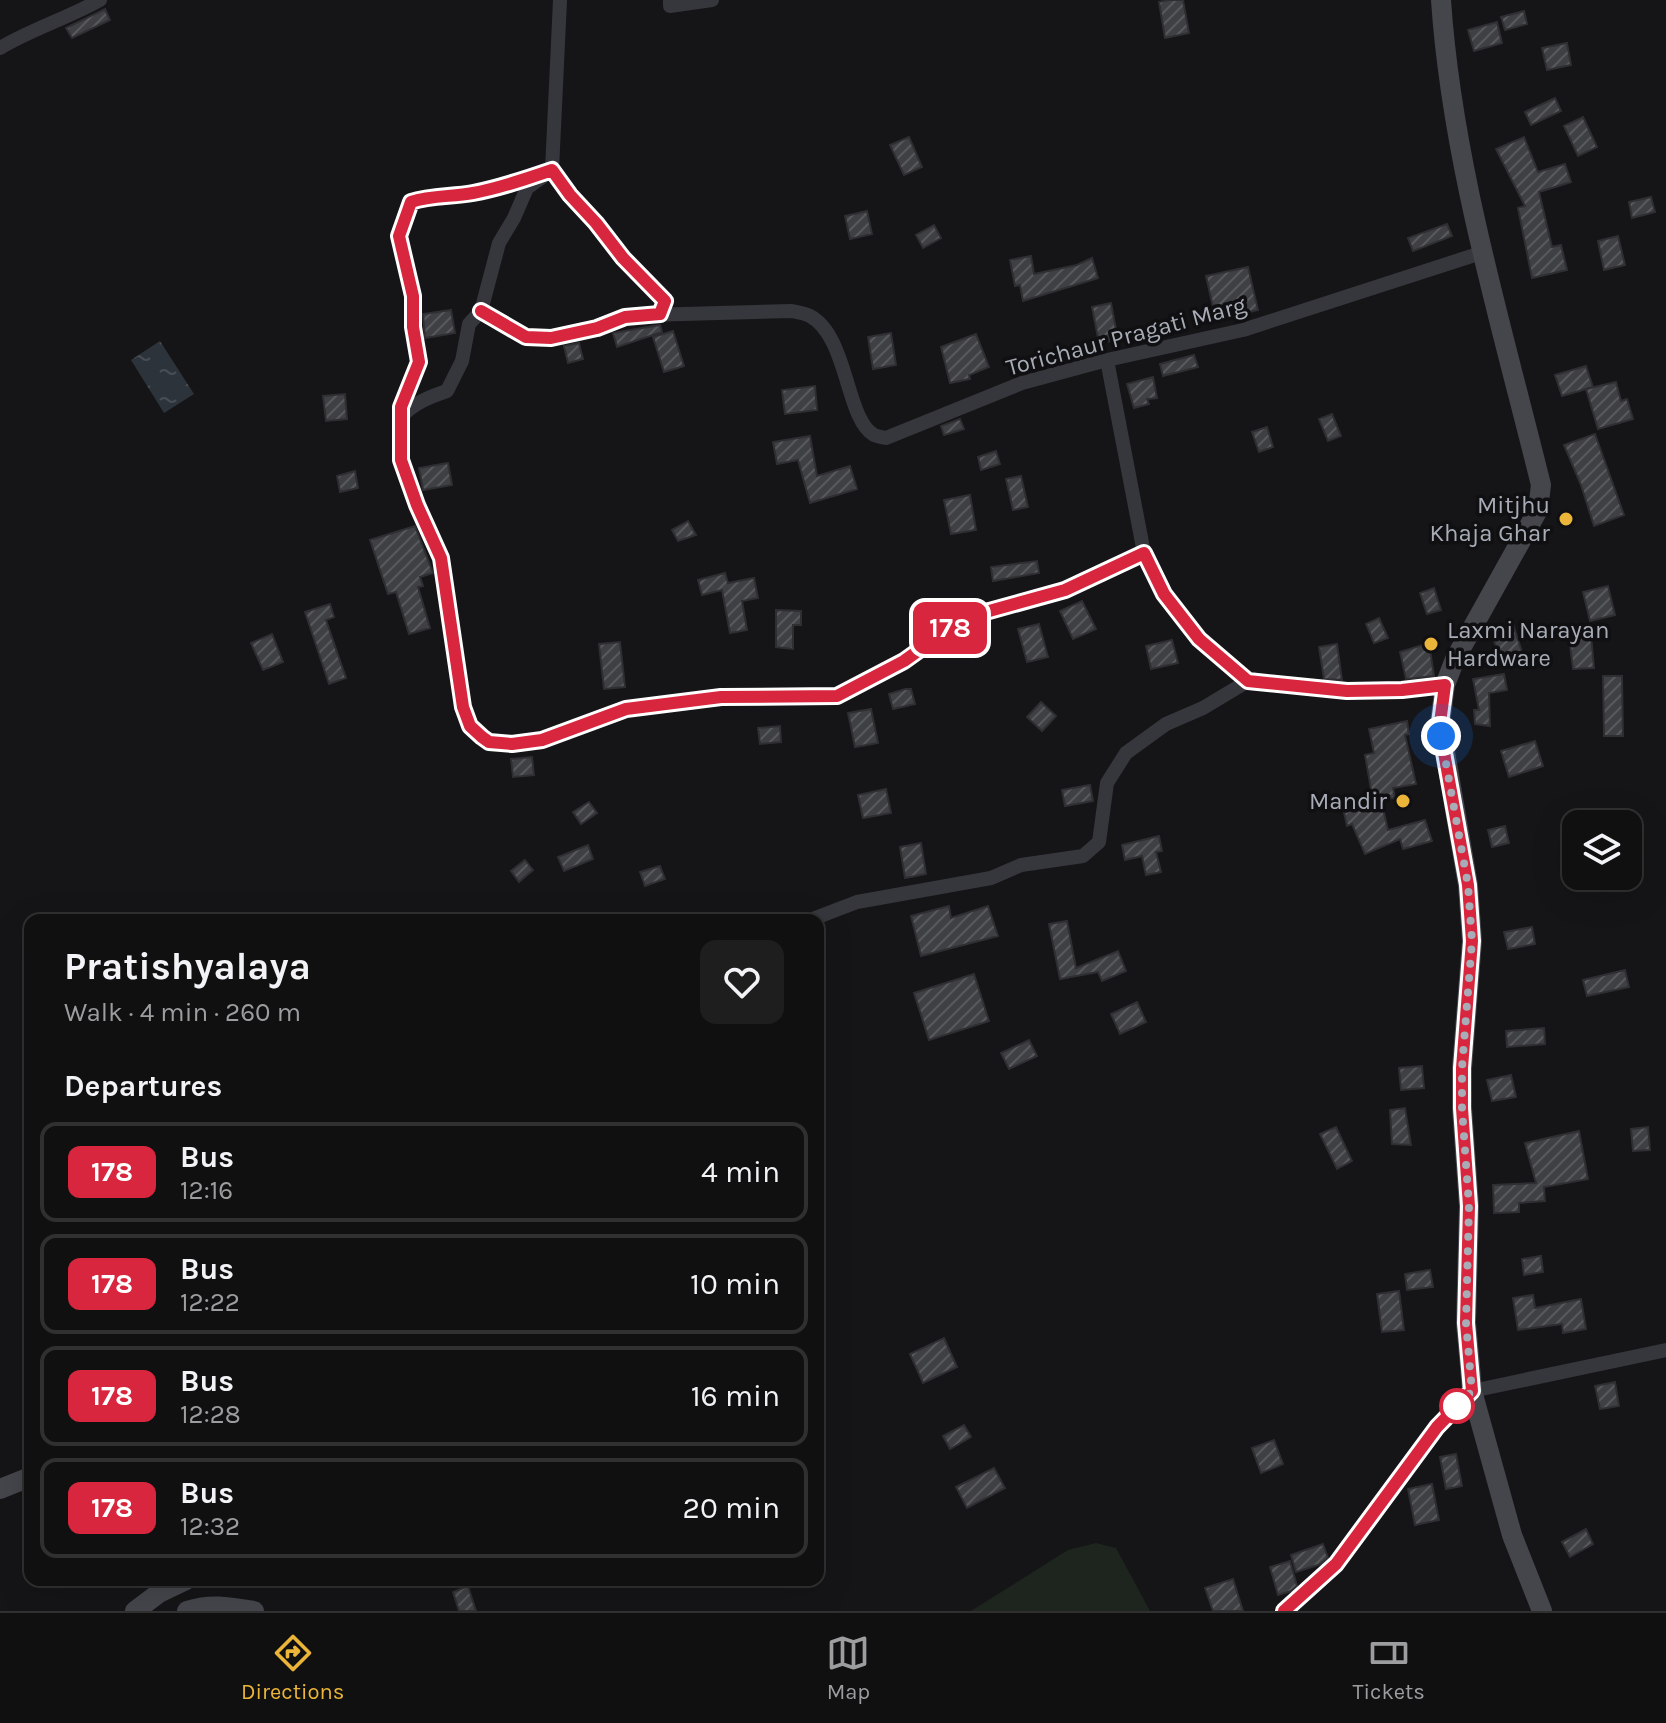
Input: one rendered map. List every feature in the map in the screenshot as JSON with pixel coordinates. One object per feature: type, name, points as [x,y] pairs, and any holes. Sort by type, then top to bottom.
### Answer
[{"type":"main road","points":[[1441,0],[1449,78],[1469,189],[1541,485],[1538,510],[1469,632],[1445,685],[1440,723],[1468,885],[1472,941],[1462,1068],[1469,1206],[1466,1323],[1472,1391],[1512,1535],[1542,1611]]},
{"type":"main road","points":[[0,1489],[24,1479]]},
{"type":"main road","points":[[135,1611],[174,1586]]},
{"type":"main road","points":[[187,1611],[203,1605],[254,1611]]},
{"type":"street","points":[[0,48],[31,30],[78,13],[100,0]]},
{"type":"street","points":[[481,311],[526,337],[551,338],[597,328],[625,317],[660,314],[665,301],[623,258],[552,170],[560,0]]},
{"type":"street","points":[[670,0],[670,6],[712,0]]},
{"type":"street","points":[[401,417],[418,402],[447,391],[462,361],[469,324],[481,311],[499,243],[527,188],[552,170]]},
{"type":"street","points":[[552,170],[491,190],[456,196],[427,196],[411,202],[399,236],[413,296],[413,327],[419,362],[401,407],[401,460],[441,558],[463,707],[470,726],[489,742],[512,744],[542,740],[626,709],[721,697],[837,696],[904,661],[964,618],[1065,590],[1144,553]]},
{"type":"street","name":"Torichaur Pragati Marg","points":[[660,314],[792,311],[809,316],[823,326],[832,340],[863,424],[874,435],[886,438],[1022,383],[1107,360],[1243,330],[1484,252]]},
{"type":"street","points":[[1107,360],[1144,553],[1164,594],[1199,639],[1248,681],[1347,691],[1445,685]]},
{"type":"street","points":[[824,915],[857,902],[991,878],[1021,865],[1083,856],[1099,842],[1107,783],[1126,753],[1166,724],[1203,708],[1248,681]]},
{"type":"street","points":[[1284,1611],[1336,1564],[1437,1427],[1472,1391],[1666,1350]]},
{"type":"shaded area","points":[[1096,1543],[1116,1548],[1150,1611],[971,1611],[1068,1550]]},
{"type":"water","points":[[160,341],[194,394],[164,413],[131,360]]},
{"type":"building","points":[[1183,0],[1189,33],[1165,38],[1159,2]]},
{"type":"building","points":[[105,9],[110,20],[72,38],[66,28]]},
{"type":"building","points":[[1524,11],[1527,24],[1505,30],[1501,17]]},
{"type":"building","points":[[1497,22],[1502,43],[1474,51],[1468,30]]},
{"type":"building","points":[[1567,43],[1571,65],[1547,70],[1542,48]]},
{"type":"building","points":[[1555,98],[1561,111],[1531,125],[1525,112]]},
{"type":"building","points":[[1583,117],[1597,147],[1578,156],[1564,126]]},
{"type":"building","points":[[909,137],[922,167],[904,175],[890,145]]},
{"type":"building","points":[[1524,137],[1538,172],[1565,164],[1571,182],[1539,192],[1552,247],[1561,245],[1567,270],[1532,278],[1518,208],[1525,206],[1496,149]]},
{"type":"building","points":[[1651,197],[1655,212],[1632,218],[1629,202]]},
{"type":"building","points":[[867,211],[872,234],[850,239],[845,216]]},
{"type":"building","points":[[1447,224],[1452,236],[1413,251],[1408,238]]},
{"type":"building","points":[[934,225],[941,238],[923,248],[916,235]]},
{"type":"building","points":[[1618,236],[1625,265],[1604,270],[1598,241]]},
{"type":"building","points":[[1031,256],[1034,274],[1077,265],[1092,258],[1098,278],[1023,301],[1020,285],[1015,286],[1010,260]]},
{"type":"building","points":[[1248,267],[1258,310],[1216,320],[1206,276]]},
{"type":"building","points":[[1111,303],[1118,340],[1099,343],[1092,307]]},
{"type":"building","points":[[451,310],[455,333],[425,338],[423,314]]},
{"type":"building","points":[[660,325],[662,332],[617,347],[613,333]]},
{"type":"building","points":[[673,331],[684,366],[664,372],[653,337]]},
{"type":"building","points":[[891,333],[896,365],[873,369],[868,337]]},
{"type":"building","points":[[976,334],[989,367],[969,375],[970,379],[950,383],[941,347]]},
{"type":"building","points":[[579,343],[583,359],[568,363],[564,346]]},
{"type":"building","points":[[1194,355],[1198,367],[1163,376],[1160,364]]},
{"type":"building","points":[[1586,366],[1593,387],[1562,396],[1555,375]]},
{"type":"building","points":[[1153,377],[1157,398],[1147,399],[1149,404],[1134,408],[1127,384]]},
{"type":"building","points":[[1616,382],[1621,401],[1627,399],[1633,419],[1598,429],[1586,389]]},
{"type":"building","points":[[815,386],[817,410],[785,414],[782,390]]},
{"type":"building","points":[[345,394],[347,419],[326,421],[323,396]]},
{"type":"building","points":[[1332,414],[1341,436],[1328,441],[1319,419]]},
{"type":"building","points":[[960,419],[964,429],[944,435],[941,426]]},
{"type":"building","points":[[1267,427],[1273,447],[1259,452],[1252,432]]},
{"type":"building","points":[[1595,434],[1624,515],[1594,526],[1564,445]]},
{"type":"building","points":[[810,436],[817,476],[850,466],[857,489],[810,503],[798,460],[777,464],[773,442]]},
{"type":"building","points":[[996,451],[1000,464],[981,470],[978,457]]},
{"type":"building","points":[[448,463],[452,485],[423,490],[419,468]]},
{"type":"building","points":[[355,471],[358,488],[340,492],[337,476]]},
{"type":"building","points":[[1021,476],[1028,507],[1013,510],[1006,479]]},
{"type":"building","points":[[970,495],[976,530],[951,534],[944,500]]},
{"type":"building","points":[[688,521],[696,535],[678,541],[672,530]]},
{"type":"building","points":[[415,526],[433,573],[420,577],[423,586],[418,587],[430,628],[409,634],[396,592],[388,594],[370,540]]},
{"type":"building","points":[[1037,561],[1039,573],[993,581],[991,567]]},
{"type":"building","points":[[725,573],[728,583],[754,578],[758,598],[742,601],[747,630],[730,633],[722,590],[702,595],[698,580]]},
{"type":"building","points":[[1608,586],[1615,615],[1590,621],[1583,592]]},
{"type":"building","points":[[1434,588],[1441,610],[1427,614],[1420,593]]},
{"type":"building","points":[[1082,601],[1096,629],[1073,639],[1060,611]]},
{"type":"building","points":[[330,604],[334,617],[326,620],[346,678],[329,684],[305,612]]},
{"type":"building","points":[[776,610],[801,611],[801,625],[793,625],[793,649],[776,647]]},
{"type":"building","points":[[1379,618],[1388,638],[1374,643],[1366,624]]},
{"type":"building","points":[[1039,624],[1048,657],[1027,662],[1018,629]]},
{"type":"building","points":[[1513,624],[1522,652],[1500,659],[1491,631]]},
{"type":"building","points":[[272,634],[283,662],[263,670],[251,643]]},
{"type":"building","points":[[1591,635],[1594,668],[1573,669],[1569,637]]},
{"type":"building","points":[[1172,640],[1178,663],[1151,669],[1146,646]]},
{"type":"building","points":[[620,642],[625,687],[604,689],[599,644]]},
{"type":"building","points":[[1429,643],[1434,676],[1406,679],[1400,652]]},
{"type":"building","points":[[1337,644],[1342,680],[1324,679],[1319,647]]},
{"type":"building","points":[[1504,674],[1507,690],[1489,693],[1490,726],[1475,724],[1474,710],[1479,710],[1473,679]]},
{"type":"building","points":[[1603,676],[1622,676],[1623,736],[1604,736]]},
{"type":"building","points":[[911,689],[915,704],[893,709],[889,694]]},
{"type":"building","points":[[1041,702],[1056,716],[1042,731],[1027,717]]},
{"type":"building","points":[[871,709],[878,743],[855,747],[848,713]]},
{"type":"building","points":[[1407,721],[1409,734],[1405,735],[1416,784],[1393,788],[1395,798],[1373,801],[1365,755],[1374,753],[1369,729]]},
{"type":"building","points":[[780,726],[781,742],[760,744],[758,728]]},
{"type":"building","points":[[1535,741],[1543,766],[1509,777],[1501,751]]},
{"type":"building","points":[[532,757],[534,775],[513,777],[511,759]]},
{"type":"building","points":[[1090,785],[1093,801],[1065,806],[1062,790]]},
{"type":"building","points":[[886,789],[891,813],[863,818],[858,795]]},
{"type":"building","points":[[589,802],[597,813],[581,824],[573,812]]},
{"type":"building","points":[[1382,804],[1388,830],[1425,820],[1432,841],[1403,849],[1400,839],[1365,854],[1352,824],[1347,826],[1344,812]]},
{"type":"building","points":[[1505,826],[1509,843],[1492,847],[1488,830]]},
{"type":"building","points":[[1159,836],[1162,851],[1156,852],[1161,872],[1146,875],[1142,856],[1125,860],[1122,845]]},
{"type":"building","points":[[921,843],[926,874],[905,878],[900,847]]},
{"type":"building","points":[[588,845],[593,859],[564,871],[558,857]]},
{"type":"building","points":[[525,860],[533,870],[519,882],[511,871]]},
{"type":"building","points":[[660,866],[665,879],[645,886],[640,872]]},
{"type":"building","points":[[949,906],[951,918],[988,906],[998,936],[921,956],[911,916]]},
{"type":"building","points":[[1067,921],[1076,968],[1118,951],[1126,971],[1102,981],[1098,972],[1060,979],[1049,924]]},
{"type":"building","points":[[1532,927],[1535,944],[1508,949],[1504,932]]},
{"type":"building","points":[[1625,970],[1629,987],[1587,996],[1583,980]]},
{"type":"building","points":[[974,974],[989,1021],[929,1040],[914,993]]},
{"type":"building","points":[[1137,1002],[1146,1022],[1120,1034],[1111,1014]]},
{"type":"building","points":[[1544,1028],[1545,1044],[1507,1047],[1506,1031]]},
{"type":"building","points":[[1029,1040],[1037,1056],[1009,1069],[1001,1053]]},
{"type":"building","points":[[1422,1066],[1424,1088],[1401,1090],[1399,1068]]},
{"type":"building","points":[[1511,1075],[1516,1097],[1492,1101],[1487,1080]]},
{"type":"building","points":[[1405,1108],[1411,1145],[1392,1144],[1390,1110]]},
{"type":"building","points":[[1336,1127],[1352,1161],[1337,1169],[1320,1134]]},
{"type":"building","points":[[1648,1127],[1650,1150],[1633,1151],[1631,1129]]},
{"type":"building","points":[[1579,1131],[1588,1179],[1544,1187],[1545,1201],[1519,1203],[1519,1212],[1494,1213],[1493,1185],[1536,1183],[1525,1143]]},
{"type":"building","points":[[1541,1256],[1543,1272],[1524,1275],[1522,1259]]},
{"type":"building","points":[[1430,1270],[1433,1287],[1407,1290],[1405,1274]]},
{"type":"building","points":[[1399,1291],[1404,1330],[1382,1332],[1377,1294]]},
{"type":"building","points":[[1533,1295],[1535,1308],[1581,1299],[1586,1329],[1563,1333],[1562,1324],[1518,1330],[1513,1298]]},
{"type":"building","points":[[944,1338],[957,1367],[923,1383],[910,1354]]},
{"type":"building","points":[[1615,1382],[1619,1406],[1600,1409],[1595,1386]]},
{"type":"building","points":[[964,1425],[971,1437],[950,1449],[943,1436]]},
{"type":"building","points":[[1274,1440],[1283,1464],[1261,1473],[1252,1448]]},
{"type":"building","points":[[1456,1454],[1462,1486],[1446,1489],[1440,1457]]},
{"type":"building","points":[[994,1468],[1005,1488],[967,1508],[956,1487]]},
{"type":"building","points":[[1432,1484],[1439,1520],[1415,1525],[1408,1489]]},
{"type":"building","points":[[1586,1529],[1593,1544],[1570,1557],[1562,1542]]},
{"type":"building","points":[[1323,1544],[1328,1558],[1321,1564],[1296,1572],[1291,1555]]},
{"type":"building","points":[[1290,1561],[1297,1586],[1278,1595],[1270,1567]]},
{"type":"building","points":[[1233,1579],[1243,1611],[1213,1611],[1205,1588]]},
{"type":"building","points":[[468,1586],[476,1611],[459,1611],[453,1592]]},
{"type":"bus line","name":"178","points":[[481,311],[526,337],[551,338],[597,328],[625,317],[660,314],[665,301],[623,258],[552,170],[491,190],[456,196],[427,196],[411,202],[399,236],[413,296],[413,327],[419,362],[401,407],[401,460],[441,558],[463,707],[470,726],[489,742],[512,744],[542,740],[626,709],[721,697],[837,696],[904,661],[964,618],[1065,590],[1144,553],[1164,594],[1199,639],[1248,681],[1347,691],[1445,685],[1441,736],[1468,885],[1472,941],[1462,1068],[1469,1206],[1466,1323],[1472,1391],[1437,1427],[1336,1564],[1284,1611]]},
{"type":"place","name":"Mitjhu Khaja Ghar","points":[[1566,519]]},
{"type":"place","name":"Laxmi Narayan Hardware","points":[[1431,644]]},
{"type":"place","name":"Mandir","points":[[1403,801]]},
{"type":"route","points":[[1441,736],[1468,885],[1472,941],[1462,1068],[1469,1206],[1466,1323],[1472,1391],[1454,1409],[1457,1406]]}]
